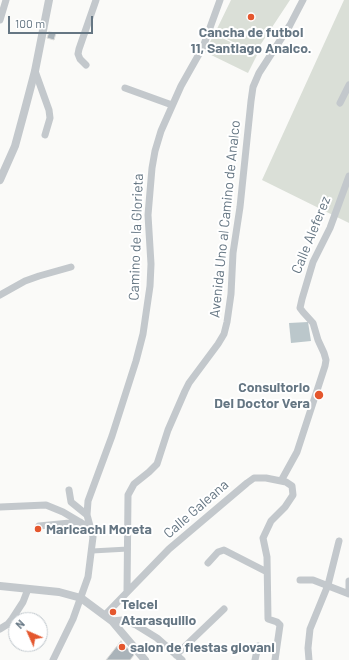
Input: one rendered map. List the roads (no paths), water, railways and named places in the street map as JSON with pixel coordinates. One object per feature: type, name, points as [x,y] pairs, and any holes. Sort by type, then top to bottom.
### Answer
[{"type":"street","points":[[0,20],[6,0]]},
{"type":"street","points":[[0,180],[15,146],[35,71],[49,0]]},
{"type":"street","points":[[86,65],[80,59],[78,54],[96,0]]},
{"type":"street","name":"Camino de la Glorieta","points":[[53,660],[73,619],[88,577],[93,537],[87,516],[88,501],[112,436],[143,334],[150,286],[151,264],[148,215],[152,168],[161,131],[181,86],[203,47],[220,0]]},
{"type":"street","name":"Avenida Uno al Camino de Analco","points":[[127,592],[128,495],[134,484],[157,464],[168,430],[189,382],[224,334],[230,301],[233,253],[240,207],[250,101],[253,87],[259,73],[290,25],[303,0]]},
{"type":"street","points":[[35,71],[49,110],[50,118],[45,135]]},
{"type":"street","points":[[340,103],[349,85]]},
{"type":"street","points":[[124,88],[172,105]]},
{"type":"street","name":"Calle Aleferez","points":[[281,481],[297,452],[326,360],[313,323],[300,308],[302,299],[313,262],[330,228],[349,176]]},
{"type":"street","points":[[0,295],[32,278],[71,267]]},
{"type":"street","name":"Calle Galeana","points":[[105,615],[170,549],[247,483],[254,478],[266,478],[281,481]]},
{"type":"street","points":[[275,660],[280,624],[268,619],[267,557],[263,538],[271,521],[285,507],[292,495],[292,486],[289,483],[281,481]]},
{"type":"street","points":[[69,490],[71,502],[87,516]]},
{"type":"street","points":[[0,507],[46,505],[63,512],[90,528]]},
{"type":"street","points":[[39,526],[80,522]]},
{"type":"street","points":[[309,660],[308,648],[310,629],[328,585],[339,541]]},
{"type":"street","points":[[92,551],[128,549]]},
{"type":"street","points":[[208,563],[218,552],[224,550],[267,572]]},
{"type":"street","points":[[300,580],[313,580],[349,594],[349,581]]},
{"type":"street","points":[[0,586],[60,592],[81,598],[112,621],[145,660]]},
{"type":"street","points":[[0,629],[8,624],[12,619],[23,602],[28,588]]},
{"type":"street","points":[[176,654],[224,609]]},
{"type":"street","points":[[112,621],[122,620],[136,625],[157,638],[182,660]]},
{"type":"street","points":[[255,660],[258,646]]},
{"type":"place","name":"Cancha de futbol 11, Santiago Analco.","points":[[251,17]]},
{"type":"place","name":"Consultorio Del Doctor Vera","points":[[319,395]]},
{"type":"place","name":"Maricachi Moreta","points":[[38,529]]},
{"type":"place","name":"Telcel Atarasquillo","points":[[113,612]]},
{"type":"place","name":"salon de fiestas giovani","points":[[122,647]]}]
